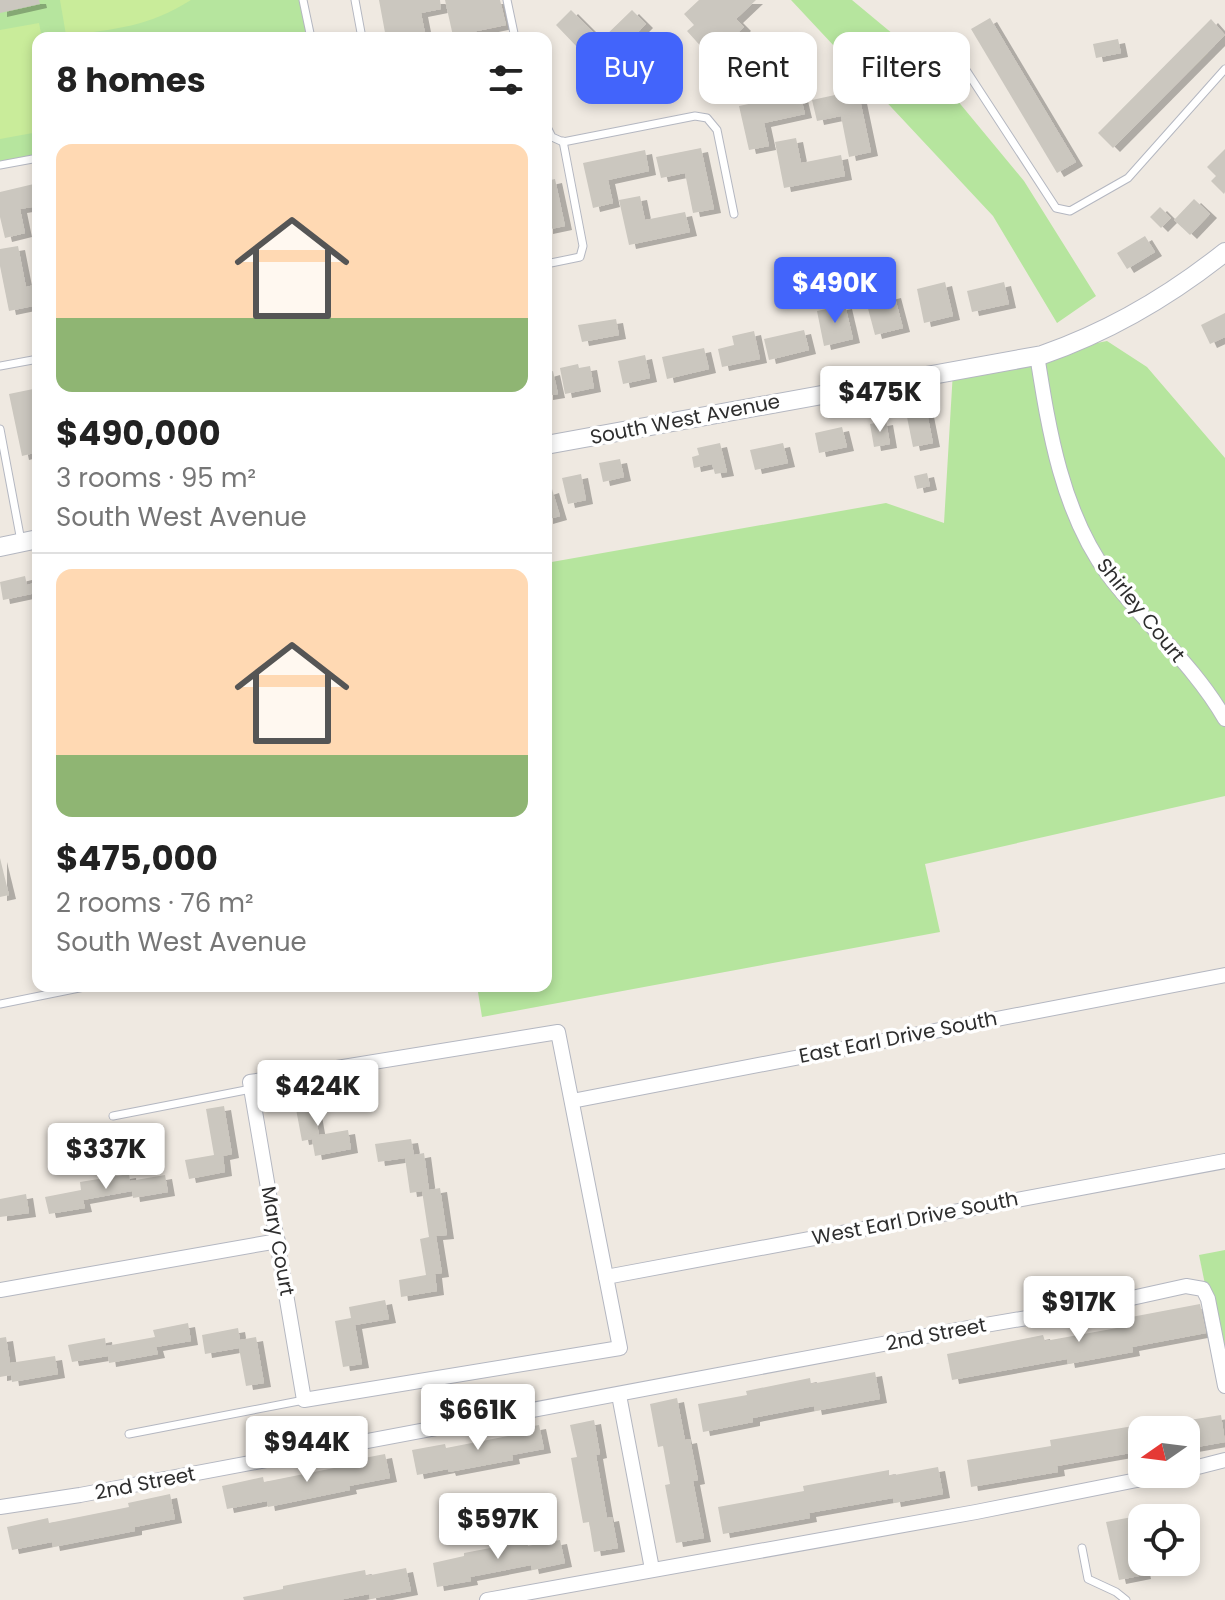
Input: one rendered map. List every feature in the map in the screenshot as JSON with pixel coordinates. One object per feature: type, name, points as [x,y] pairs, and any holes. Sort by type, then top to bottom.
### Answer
[{"type":"street","name":"South West Avenue","points":[[552,444],[1037,355],[1067,346],[1171,292],[1225,252]]},
{"type":"street","name":"Shirley Court","points":[[1037,355],[1058,464],[1081,531],[1108,575],[1183,661],[1225,719]]},
{"type":"street","points":[[0,547],[30,541]]},
{"type":"street","name":"East Earl Drive South","points":[[572,1101],[1225,975]]},
{"type":"street","points":[[251,1085],[558,1032],[620,1348],[304,1400]]},
{"type":"street","name":"Mary Court","points":[[251,1085],[304,1400]]},
{"type":"street","name":"West Earl Drive South","points":[[606,1277],[1225,1161]]},
{"type":"street","points":[[0,1290],[278,1241]]},
{"type":"street","name":"2nd Street","points":[[0,1507],[80,1495],[619,1395],[1091,1307],[1186,1286],[1203,1289],[1208,1299],[1225,1386]]},
{"type":"street","points":[[619,1395],[652,1569]]},
{"type":"street","points":[[1200,1466],[1225,1460]]},
{"type":"street","points":[[487,1600],[1128,1482]]},
{"type":"lane","points":[[303,0],[310,32]]},
{"type":"lane","points":[[355,0],[361,32]]},
{"type":"lane","points":[[507,0],[514,32]]},
{"type":"lane","points":[[970,76],[1056,208],[1070,211],[1128,178],[1225,69]]},
{"type":"lane","points":[[552,137],[563,141],[695,116],[707,118],[717,130],[734,214]]},
{"type":"lane","points":[[552,263],[580,257],[583,246],[563,141]]},
{"type":"lane","points":[[0,165],[32,159]]},
{"type":"lane","points":[[0,366],[32,360]]},
{"type":"lane","points":[[0,429],[30,541]]},
{"type":"lane","points":[[0,1004],[59,992]]},
{"type":"lane","points":[[113,1116],[251,1085]]},
{"type":"lane","points":[[129,1434],[304,1400]]},
{"type":"lane","points":[[1082,1548],[1088,1579],[1126,1600]]},
{"type":"green space","points":[[0,0],[307,0],[313,32],[32,32],[32,158],[0,164]]},
{"type":"green space","points":[[60,0],[191,0],[161,16],[131,25],[92,32],[65,32]]},
{"type":"green space","points":[[791,0],[852,0],[891,32],[833,32],[833,45]]},
{"type":"green space","points":[[39,23],[41,32],[32,32],[32,133],[0,139],[0,30]]},
{"type":"green space","points":[[888,104],[960,104],[1024,181],[1096,296],[1057,323],[993,216]]},
{"type":"green space","points":[[1107,341],[1147,367],[1225,458],[1225,796],[925,864],[940,932],[482,1017],[478,992],[552,992],[552,562],[886,503],[944,523],[953,371]]},
{"type":"green space","points":[[1225,1250],[1225,1382],[1199,1255]]},
{"type":"building","points":[[0,0],[39,0],[40,4],[0,13]]},
{"type":"building","points":[[379,0],[440,0],[441,9],[421,13],[425,32],[385,32]]},
{"type":"building","points":[[445,0],[500,0],[506,25],[472,32],[452,32]]},
{"type":"building","points":[[699,0],[756,0],[736,19],[744,27],[739,32],[699,32],[699,44],[687,31],[694,25],[684,14]]},
{"type":"building","points":[[571,10],[593,32],[576,32],[576,46],[556,25]]},
{"type":"building","points":[[632,10],[646,24],[638,32],[609,32]]},
{"type":"building","points":[[990,18],[1076,162],[1057,173],[971,29]]},
{"type":"building","points":[[1211,19],[1225,35],[1113,148],[1098,133]]},
{"type":"building","points":[[1118,39],[1121,53],[1096,58],[1093,44]]},
{"type":"building","points":[[833,95],[833,104],[861,104],[871,152],[849,157],[841,116],[817,121],[813,104],[817,104],[817,99]]},
{"type":"building","points":[[803,104],[805,114],[764,123],[769,146],[749,150],[739,106]]},
{"type":"building","points":[[796,138],[801,163],[841,155],[845,176],[784,188],[775,142]]},
{"type":"building","points":[[701,148],[714,209],[693,213],[685,173],[661,178],[656,157]]},
{"type":"building","points":[[1225,149],[1224,194],[1211,181],[1216,176],[1207,167]]},
{"type":"building","points":[[645,150],[649,171],[608,180],[613,203],[593,208],[583,163]]},
{"type":"building","points":[[555,179],[565,226],[552,229],[552,180]]},
{"type":"building","points":[[32,184],[32,207],[20,209],[25,233],[5,238],[0,217],[0,192]]},
{"type":"building","points":[[640,196],[645,220],[685,212],[690,232],[629,245],[619,200]]},
{"type":"building","points":[[1194,199],[1210,214],[1190,235],[1174,220]]},
{"type":"building","points":[[1160,207],[1171,218],[1161,228],[1150,217]]},
{"type":"building","points":[[1145,236],[1155,252],[1127,269],[1117,253]]},
{"type":"building","points":[[18,246],[26,287],[32,286],[32,306],[9,311],[0,266],[0,249]]},
{"type":"building","points":[[945,282],[953,316],[924,323],[917,289]]},
{"type":"building","points":[[1004,282],[1009,304],[972,312],[967,291]]},
{"type":"building","points":[[894,294],[903,328],[875,335],[866,301]]},
{"type":"building","points":[[845,305],[853,339],[824,346],[817,311]]},
{"type":"building","points":[[1225,313],[1225,337],[1210,344],[1201,325]]},
{"type":"building","points":[[616,319],[619,335],[582,342],[578,325]]},
{"type":"building","points":[[804,330],[809,350],[769,360],[764,339]]},
{"type":"building","points":[[754,331],[760,359],[722,367],[718,349],[734,345],[732,336]]},
{"type":"building","points":[[704,348],[709,369],[667,379],[662,357]]},
{"type":"building","points":[[645,355],[650,378],[623,384],[618,361]]},
{"type":"building","points":[[578,364],[579,368],[590,366],[594,388],[565,394],[560,368]]},
{"type":"building","points":[[552,371],[558,394],[552,395]]},
{"type":"building","points":[[32,389],[32,454],[22,456],[9,394]]},
{"type":"building","points":[[925,403],[933,443],[913,447],[905,407]]},
{"type":"building","points":[[886,421],[890,444],[874,447],[870,424]]},
{"type":"building","points":[[842,427],[847,447],[819,453],[815,433]]},
{"type":"building","points":[[720,443],[727,472],[715,474],[712,464],[694,468],[692,457],[699,455],[697,448]]},
{"type":"building","points":[[783,443],[788,463],[755,470],[750,450]]},
{"type":"building","points":[[620,459],[624,477],[603,482],[599,463]]},
{"type":"building","points":[[927,473],[930,486],[917,489],[914,476]]},
{"type":"building","points":[[581,474],[586,500],[568,504],[562,478]]},
{"type":"building","points":[[552,489],[560,516],[552,518]]},
{"type":"building","points":[[25,576],[27,585],[32,584],[32,594],[3,600],[0,582]]},
{"type":"building","points":[[0,858],[9,895],[0,897]]},
{"type":"building","points":[[311,1090],[319,1135],[348,1130],[351,1149],[315,1156],[312,1139],[302,1141],[293,1093]]},
{"type":"building","points":[[224,1106],[232,1154],[223,1156],[225,1172],[189,1179],[185,1160],[214,1155],[206,1109]]},
{"type":"building","points":[[411,1139],[414,1155],[424,1153],[429,1190],[440,1188],[447,1235],[436,1236],[442,1273],[435,1274],[437,1291],[401,1297],[399,1280],[426,1275],[420,1239],[429,1237],[422,1191],[410,1193],[405,1158],[378,1162],[375,1144]]},
{"type":"building","points":[[129,1174],[130,1181],[165,1175],[168,1192],[133,1198],[132,1191],[83,1200],[85,1208],[49,1214],[45,1197],[81,1190],[80,1182]]},
{"type":"building","points":[[26,1194],[29,1213],[0,1217],[0,1199]]},
{"type":"building","points":[[385,1300],[389,1319],[355,1325],[362,1364],[343,1367],[335,1321],[351,1318],[349,1307]]},
{"type":"building","points":[[1200,1304],[1206,1333],[1132,1347],[1133,1352],[1068,1364],[1067,1359],[952,1380],[947,1354],[1043,1335],[1045,1341],[1128,1326],[1126,1318]]},
{"type":"building","points":[[188,1323],[191,1341],[156,1347],[158,1354],[109,1363],[108,1356],[72,1362],[68,1345],[105,1338],[106,1346],[155,1337],[153,1330]]},
{"type":"building","points":[[238,1328],[240,1340],[256,1337],[264,1383],[246,1386],[239,1348],[205,1354],[202,1335]]},
{"type":"building","points":[[6,1337],[10,1363],[55,1356],[58,1374],[12,1382],[11,1375],[0,1377],[0,1338]]},
{"type":"building","points":[[875,1372],[880,1399],[815,1411],[814,1406],[703,1432],[698,1404],[810,1378],[811,1384]]},
{"type":"building","points":[[677,1398],[685,1440],[690,1439],[698,1480],[693,1481],[704,1538],[676,1543],[665,1485],[670,1484],[663,1446],[658,1447],[650,1404]]},
{"type":"building","points":[[1221,1415],[1225,1442],[1200,1446],[1200,1418]]},
{"type":"building","points":[[594,1420],[600,1454],[596,1455],[607,1518],[612,1517],[618,1548],[594,1552],[589,1522],[583,1523],[571,1458],[577,1457],[570,1425]]},
{"type":"building","points":[[539,1425],[544,1449],[512,1455],[513,1460],[417,1475],[412,1450],[445,1444],[446,1448],[508,1436],[507,1431]]},
{"type":"building","points":[[1128,1427],[1128,1453],[1057,1466],[1058,1472],[971,1487],[967,1460],[1051,1446],[1050,1440]]},
{"type":"building","points":[[385,1454],[390,1478],[349,1486],[350,1490],[268,1507],[267,1501],[227,1509],[222,1486],[263,1477],[264,1482],[344,1466],[343,1462]]},
{"type":"building","points":[[938,1467],[943,1494],[894,1503],[893,1498],[809,1513],[810,1518],[723,1534],[718,1507],[804,1491],[803,1486],[889,1470],[889,1476]]},
{"type":"building","points":[[170,1494],[175,1519],[135,1527],[135,1531],[53,1547],[52,1542],[12,1550],[7,1527],[48,1518],[49,1523],[129,1507],[128,1503]]},
{"type":"building","points":[[1128,1518],[1128,1576],[1139,1576],[1119,1580],[1106,1522]]},
{"type":"building","points":[[560,1540],[565,1563],[532,1570],[531,1565],[437,1587],[433,1563],[464,1556],[464,1553],[527,1541],[528,1546]]},
{"type":"building","points":[[406,1568],[411,1591],[370,1599],[369,1594],[339,1600],[244,1600],[243,1597],[365,1570],[366,1576]]}]
